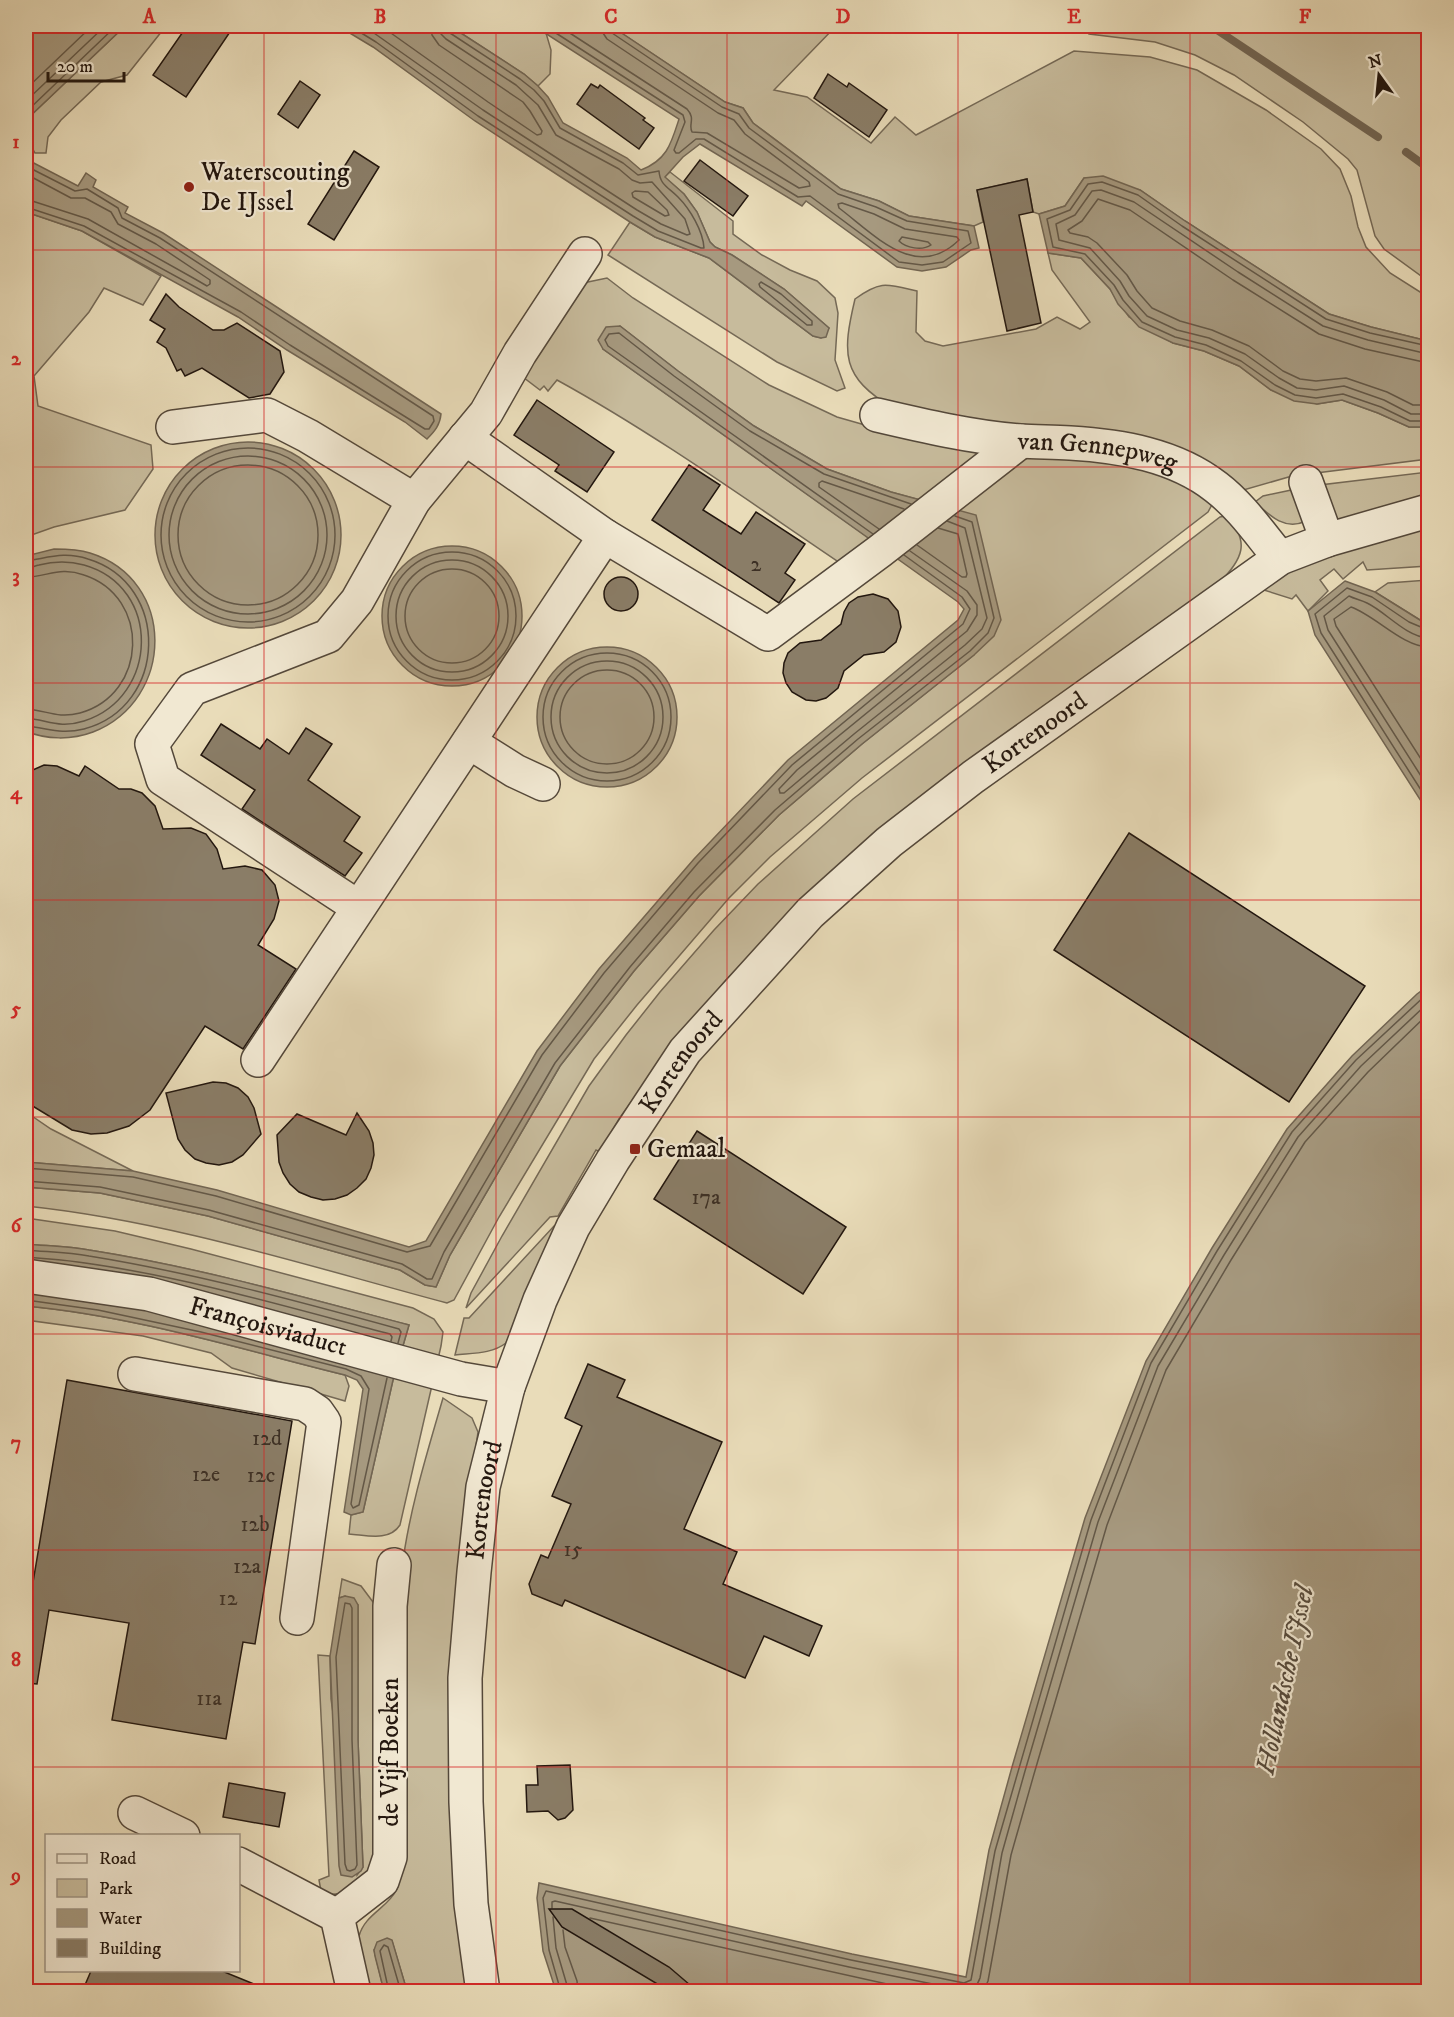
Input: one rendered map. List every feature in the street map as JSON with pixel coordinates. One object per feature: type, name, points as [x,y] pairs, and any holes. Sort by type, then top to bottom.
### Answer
[{"type":"street","points":[[358,907],[163,779],[152,744],[192,689],[328,636],[357,602],[414,500],[486,413],[520,353],[585,254]]},
{"type":"street","points":[[174,427],[267,415],[308,436],[414,500]]},
{"type":"street","name":"van Gennepweg","points":[[877,415],[949,432],[1021,441],[1110,446],[1156,456],[1200,476],[1233,502],[1280,558]]},
{"type":"street","points":[[465,438],[605,536],[768,634],[880,551],[1021,441]]},
{"type":"street","points":[[1306,482],[1326,540]]},
{"type":"street","name":"Kortenoord","points":[[483,1992],[471,1904],[466,1802],[465,1678],[483,1487],[508,1387],[540,1300],[573,1227],[613,1160],[685,1051],[810,913],[889,842],[973,777],[1280,558],[1326,540],[1428,511]]},
{"type":"street","points":[[258,1060],[605,536]]},
{"type":"street","points":[[469,742],[515,771],[543,784]]},
{"type":"street","name":"Françoisviaduct","points":[[26,1276],[149,1294],[461,1379],[508,1387]]},
{"type":"street","points":[[135,1374],[305,1404],[317,1412],[324,1422],[297,1618]]},
{"type":"street","name":"de Vijf Boeken","points":[[337,1916],[382,1881],[390,1857],[390,1606],[394,1565]]},
{"type":"street","points":[[135,1813],[179,1834]]},
{"type":"street","points":[[240,1865],[337,1916],[354,1992]]},
{"type":"green space","points":[[125,26],[166,26],[127,75],[101,82],[61,120],[48,137],[46,153],[35,153],[26,137],[26,120]]},
{"type":"green space","points":[[450,26],[534,26],[546,33],[551,50],[550,74],[538,86],[524,74]]},
{"type":"green space","points":[[611,26],[836,26],[774,90],[807,97],[871,143],[895,117],[916,135],[1074,51],[1150,57],[1197,70],[1266,110],[1321,149],[1340,169],[1351,196],[1358,227],[1366,247],[1390,273],[1428,297],[1428,341],[1329,314],[1140,190],[1084,178],[1065,206],[1039,214],[1033,212],[1027,179],[977,190],[983,222],[974,226],[909,216],[879,201],[841,189],[753,123],[743,108],[725,102]]},
{"type":"green space","points":[[1080,26],[1428,26],[1428,281],[1384,249],[1375,236],[1357,170],[1348,159],[1303,122],[1234,75],[1195,55],[1155,42],[1089,34]]},
{"type":"green space","points":[[670,172],[733,221],[733,234],[762,255],[817,281],[835,298],[838,313],[835,360],[845,388],[837,391],[777,362],[608,255],[630,222],[655,237],[709,258],[813,336],[821,338],[829,328],[784,289],[732,255],[715,247],[710,242],[697,212],[684,194],[664,177]]},
{"type":"green space","points":[[26,212],[82,231],[161,276],[143,305],[104,288],[89,312],[34,376],[38,406],[151,445],[153,469],[125,510],[54,527],[26,537]]},
{"type":"green space","points":[[1048,253],[1081,258],[1110,289],[1129,317],[1173,343],[1204,351],[1239,366],[1271,390],[1317,404],[1342,400],[1409,427],[1428,427],[1428,459],[1292,476],[1240,491],[1069,432],[893,408],[863,386],[850,362],[848,335],[855,299],[878,286],[891,285],[917,291],[916,332],[925,341],[943,346],[1036,329],[1057,317],[1080,329],[1090,322],[1052,270]]},
{"type":"green space","points":[[607,278],[633,298],[769,385],[837,417],[975,450],[979,461],[927,502],[827,469],[754,426],[620,326],[603,349],[876,543],[846,567],[703,470],[594,401],[557,380],[548,391],[544,386],[540,390],[519,374],[575,291],[588,282]]},
{"type":"green space","points":[[1047,452],[1154,468],[1214,501],[1208,512],[862,778],[770,857],[729,898],[594,1059],[499,1217],[454,1300],[447,1303],[238,1246],[133,1222],[26,1206],[26,1187],[100,1193],[208,1216],[400,1270],[425,1285],[436,1287],[450,1255],[560,1066],[634,971],[699,896],[779,815],[862,744],[974,655],[949,508],[1024,457]]},
{"type":"green space","points":[[1428,472],[1428,498],[1329,524],[1320,485]]},
{"type":"green space","points":[[1301,488],[1306,521],[1298,524],[1278,520],[1255,502],[1263,496]]},
{"type":"green space","points":[[1225,516],[1239,534],[1241,542],[1238,558],[1227,575],[799,903],[726,980],[671,1047],[619,1119],[600,1152],[596,1150],[558,1216],[550,1217],[466,1308],[471,1293],[502,1236],[589,1086],[660,992],[758,884],[853,799],[1220,517]]},
{"type":"green space","points":[[1428,525],[1428,566],[1367,570],[1363,562],[1343,579],[1334,569],[1320,580],[1328,591],[1308,611],[1296,595],[1292,599],[1264,590],[1256,594],[1278,577],[1336,550]]},
{"type":"green space","points":[[1428,580],[1428,625],[1375,592],[1388,583]]},
{"type":"green space","points":[[26,1112],[51,1129],[133,1171],[26,1162]]},
{"type":"green space","points":[[26,1218],[115,1231],[191,1249],[413,1308],[434,1319],[443,1332],[441,1346],[400,1525],[384,1536],[349,1534],[351,1515],[363,1512],[393,1380],[409,1325],[250,1283],[170,1265],[81,1249],[26,1244]]},
{"type":"green space","points":[[554,1226],[558,1227],[506,1343],[488,1351],[455,1355],[464,1318],[469,1318]]},
{"type":"green space","points":[[26,1306],[147,1325],[345,1375],[349,1386],[345,1401],[232,1368],[211,1353],[143,1336],[26,1320]]},
{"type":"green space","points":[[443,1398],[472,1418],[478,1432],[466,1514],[474,1991],[407,1991],[392,1941],[374,1950],[384,1991],[365,1992],[359,1955],[359,1936],[371,1916],[393,1896],[399,1881],[402,1568],[414,1504]]},
{"type":"green space","points":[[342,1579],[361,1586],[376,1606],[377,1851],[372,1869],[364,1879],[346,1891],[327,1894],[321,1891],[319,1880],[329,1876],[318,1655],[330,1656],[331,1699],[357,1875],[363,1867],[358,1740],[358,1605],[345,1596],[339,1598]]},
{"type":"water","points":[[26,26],[125,26],[26,120]]},
{"type":"water","points":[[338,26],[450,26],[524,74],[538,86],[548,97],[563,123],[627,158],[641,170],[657,161],[667,150],[679,119],[534,26],[611,26],[725,102],[743,108],[753,123],[841,189],[879,201],[909,216],[974,226],[979,248],[971,250],[946,267],[922,271],[897,267],[806,201],[802,206],[700,144],[683,157],[665,177],[684,194],[697,212],[710,242],[715,247],[732,255],[784,289],[829,328],[826,337],[813,336],[709,258],[655,237],[630,222],[475,121],[373,47]]},
{"type":"water","points":[[26,159],[78,186],[86,173],[96,180],[93,187],[128,207],[125,213],[163,233],[441,414],[437,428],[427,439],[405,422],[287,350],[238,317],[82,231],[26,212]]},
{"type":"water","points":[[1103,176],[1140,190],[1329,314],[1428,341],[1428,427],[1409,427],[1342,400],[1317,404],[1294,401],[1271,390],[1239,366],[1204,351],[1173,343],[1139,327],[1118,304],[1110,289],[1081,258],[1048,253],[1039,214],[1065,206],[1084,178]]},
{"type":"water","points":[[620,326],[754,426],[827,469],[891,492],[976,515],[1001,620],[994,636],[974,655],[862,744],[779,815],[699,896],[634,971],[560,1066],[450,1255],[436,1287],[425,1285],[400,1270],[208,1216],[100,1193],[26,1187],[26,1162],[133,1171],[217,1190],[409,1247],[426,1241],[537,1051],[599,969],[694,859],[788,760],[958,620],[964,609],[958,602],[603,349],[598,340],[606,327]]},
{"type":"water","points":[[248,442],[266,444],[283,450],[299,458],[313,470],[325,484],[333,500],[339,517],[341,535],[339,553],[333,570],[325,586],[313,600],[299,612],[283,620],[266,626],[248,628],[230,626],[213,620],[197,612],[183,600],[171,586],[163,570],[157,553],[155,535],[157,517],[163,500],[171,484],[183,470],[197,458],[213,450],[230,444]]},
{"type":"water","points":[[452,546],[479,552],[491,558],[501,567],[510,577],[516,589],[522,616],[516,643],[510,655],[501,665],[491,674],[479,680],[452,686],[425,680],[413,674],[403,665],[394,655],[388,643],[382,616],[388,589],[394,577],[403,567],[413,558],[425,552]]},
{"type":"water","points":[[54,549],[90,553],[118,567],[139,588],[151,613],[155,641],[151,668],[139,694],[120,716],[93,732],[68,738],[42,736],[26,731],[26,556]]},
{"type":"water","points":[[1345,581],[1375,592],[1428,625],[1428,812],[1315,635],[1308,611]]},
{"type":"water","points":[[607,647],[634,653],[646,659],[656,668],[665,678],[671,690],[677,717],[671,744],[665,756],[656,766],[646,775],[634,781],[607,787],[580,781],[568,775],[558,766],[549,756],[543,744],[537,717],[543,690],[549,678],[558,668],[568,659],[580,653]]},
{"type":"water","name":"Hollandsche IJssel","points":[[1428,986],[1428,1984],[1426,1991],[556,1991],[543,1951],[537,1898],[539,1883],[852,1954],[966,1977],[989,1850],[1012,1767],[1085,1518],[1146,1361],[1212,1248],[1287,1129],[1352,1056]]},
{"type":"water","points":[[26,1244],[81,1249],[170,1265],[250,1283],[409,1325],[393,1380],[363,1512],[351,1515],[344,1512],[363,1389],[357,1380],[147,1325],[26,1306]]},
{"type":"water","points":[[345,1596],[354,1598],[358,1605],[358,1740],[363,1867],[352,1877],[341,1875],[339,1866],[330,1656],[339,1598]]},
{"type":"water","points":[[387,1938],[392,1940],[407,1991],[384,1991],[374,1950],[377,1942]]},
{"type":"building","points":[[187,26],[234,26],[186,97],[153,75]]},
{"type":"building","points":[[828,74],[847,87],[849,83],[887,110],[869,137],[814,98]]},
{"type":"building","points":[[300,81],[320,95],[298,128],[278,114]]},
{"type":"building","points":[[591,84],[598,88],[600,85],[645,118],[643,120],[654,128],[639,149],[577,104]]},
{"type":"building","points":[[354,151],[379,167],[334,240],[308,224]]},
{"type":"building","points":[[700,160],[748,196],[733,216],[684,181]]},
{"type":"building","points":[[1027,179],[1033,212],[1019,215],[1041,323],[1007,331],[977,190]]},
{"type":"building","points":[[166,294],[179,307],[213,330],[224,330],[237,323],[280,351],[284,372],[270,394],[249,398],[202,368],[185,376],[181,369],[177,371],[166,348],[157,342],[165,329],[150,320]]},
{"type":"building","points":[[537,400],[614,452],[587,492],[555,471],[559,465],[514,435]]},
{"type":"building","points":[[689,465],[720,485],[703,510],[741,534],[756,512],[805,544],[785,573],[795,580],[779,603],[652,520]]},
{"type":"building","points":[[621,577],[633,582],[638,594],[633,606],[621,611],[609,606],[604,594],[609,582]]},
{"type":"building","points":[[873,594],[888,599],[898,611],[901,627],[896,642],[884,652],[864,655],[844,671],[838,688],[826,698],[816,701],[806,700],[792,692],[783,673],[788,653],[800,643],[821,640],[841,624],[849,603],[858,597]]},
{"type":"building","points":[[221,724],[260,749],[267,739],[289,754],[306,728],[332,744],[308,780],[360,817],[344,841],[362,853],[345,876],[242,809],[255,790],[201,755]]},
{"type":"building","points":[[44,765],[57,766],[79,776],[85,766],[119,789],[131,789],[142,793],[155,806],[163,829],[191,828],[206,834],[217,849],[223,869],[245,866],[262,870],[275,885],[279,901],[274,919],[258,945],[296,969],[243,1049],[205,1026],[150,1110],[129,1126],[107,1133],[91,1134],[72,1130],[26,1102],[26,773]]},
{"type":"building","points":[[1129,833],[1365,986],[1289,1102],[1054,950]]},
{"type":"building","points":[[213,1082],[226,1083],[238,1088],[248,1097],[254,1108],[261,1134],[243,1155],[232,1162],[219,1165],[195,1159],[185,1150],[178,1139],[166,1093]]},
{"type":"building","points":[[357,1113],[369,1131],[373,1143],[374,1155],[366,1179],[347,1195],[335,1199],[323,1200],[299,1192],[283,1173],[279,1162],[277,1135],[297,1114],[346,1135]]},
{"type":"building","points":[[697,1131],[846,1227],[803,1294],[654,1199]]},
{"type":"building","points":[[588,1364],[625,1380],[617,1397],[722,1442],[684,1529],[737,1552],[723,1584],[822,1626],[809,1656],[764,1636],[745,1678],[565,1600],[562,1606],[532,1594],[529,1584],[541,1555],[548,1558],[571,1504],[552,1496],[582,1426],[565,1418]]},
{"type":"building","points":[[67,1380],[292,1421],[255,1644],[243,1642],[226,1739],[112,1720],[129,1623],[49,1610],[37,1684],[26,1683],[26,1624]]},
{"type":"building","points":[[570,1765],[573,1810],[565,1818],[558,1820],[548,1811],[527,1812],[526,1785],[538,1785],[537,1766]]},
{"type":"building","points":[[229,1783],[285,1793],[279,1827],[223,1817]]},
{"type":"building","points":[[549,1909],[572,1909],[669,1967],[697,1991],[664,1988],[562,1927]]},
{"type":"building","points":[[91,1972],[224,1972],[271,1991],[82,1992]]},
{"type":"waterway","points":[[1211,26],[1378,137]]},
{"type":"waterway","points":[[1406,152],[1428,168]]},
{"type":"place","name":"Waterscouting De IJssel","points":[[189,187]]},
{"type":"place","name":"Gemaal","points":[[635,1149]]}]
